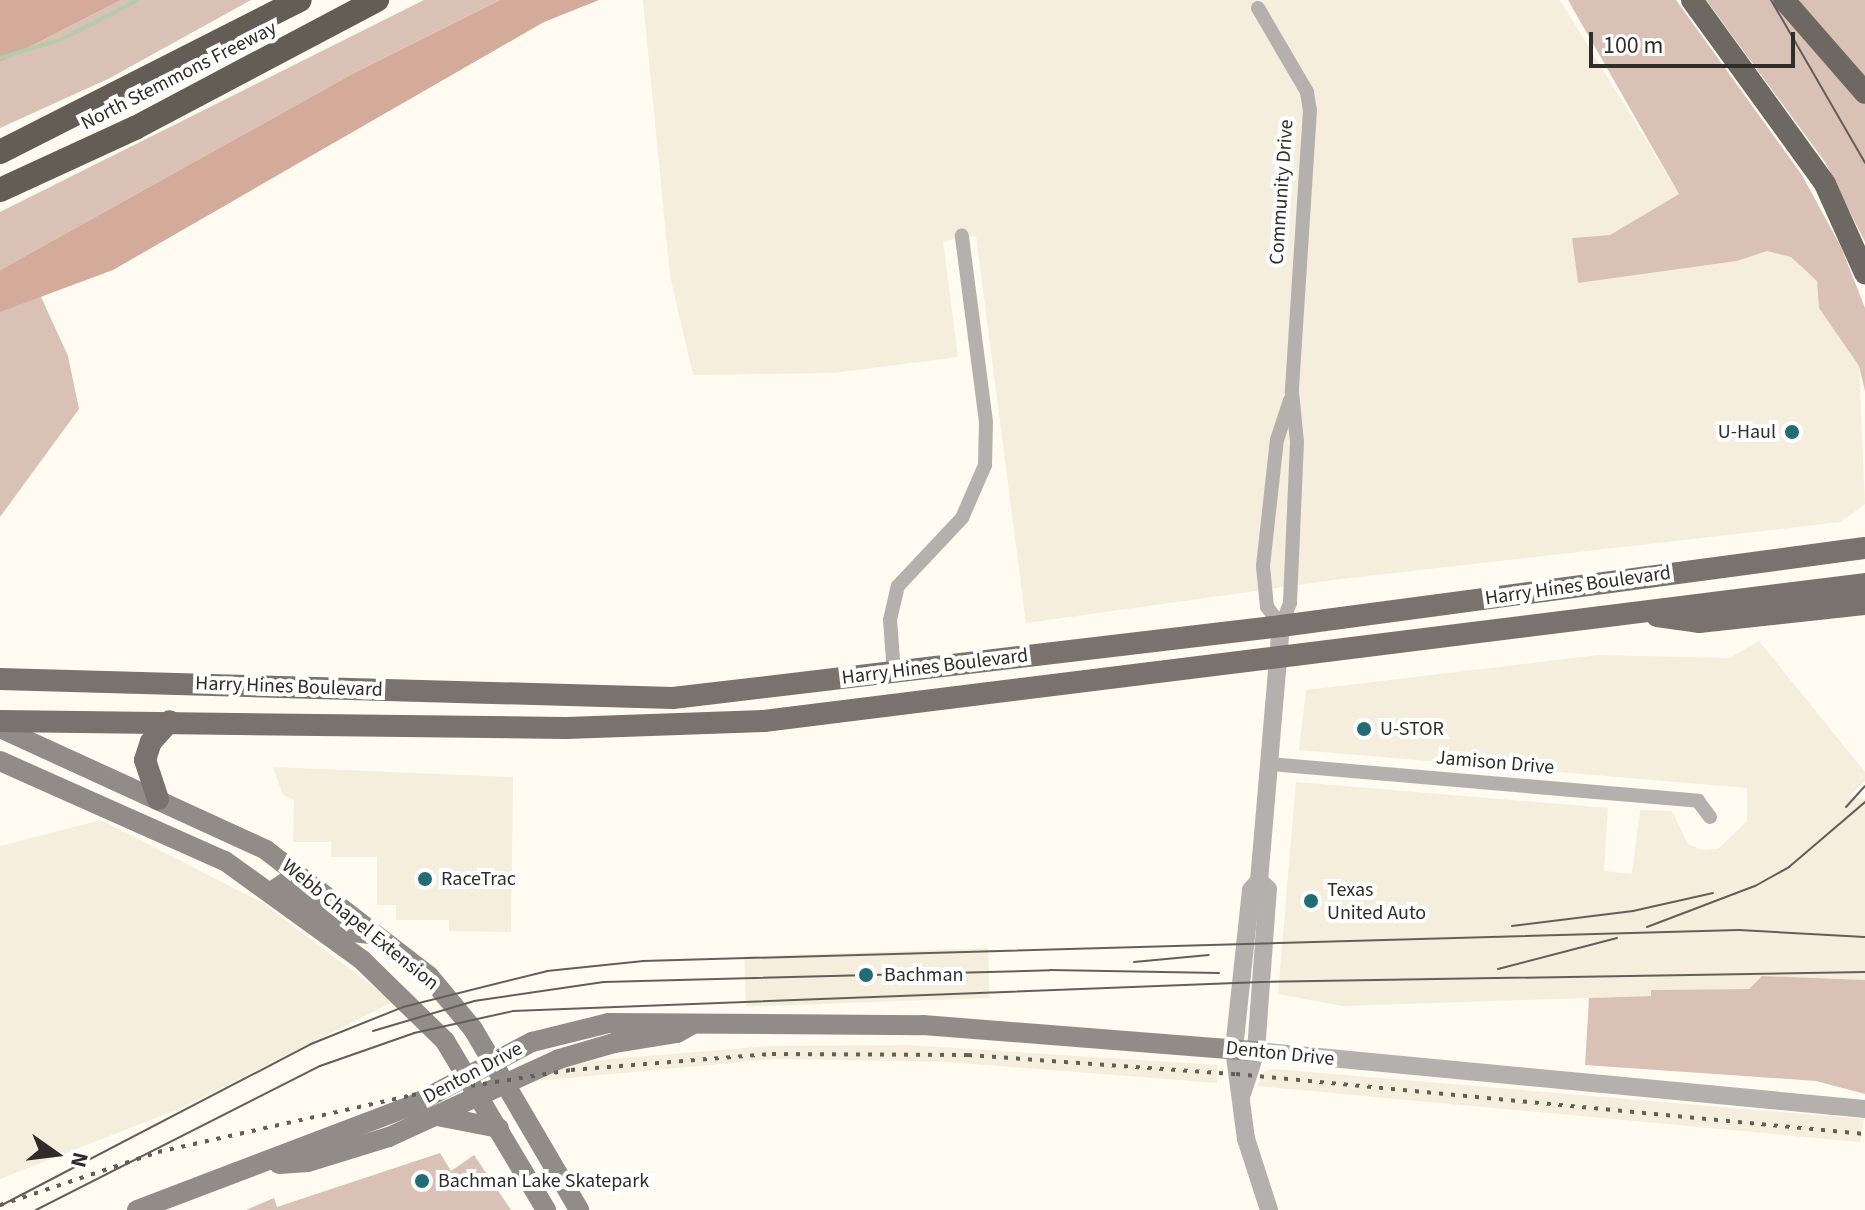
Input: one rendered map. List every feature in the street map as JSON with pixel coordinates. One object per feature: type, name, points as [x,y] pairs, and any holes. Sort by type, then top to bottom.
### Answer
[{"type":"highway","name":"North Stemmons Freeway","points":[[0,152],[300,0]]},
{"type":"highway","name":"North Stemmons Freeway","points":[[0,190],[135,128],[377,0]]},
{"type":"highway","points":[[1692,0],[1825,184],[1865,273]]},
{"type":"highway","points":[[1784,0],[1865,93]]},
{"type":"main road","points":[[1854,549],[1865,536]]},
{"type":"main road","name":"Harry Hines Boulevard","points":[[0,679],[673,698],[1281,626],[1854,549]]},
{"type":"main road","points":[[1674,573],[1677,607]]},
{"type":"main road","name":"Harry Hines Boulevard","points":[[0,721],[288,721],[566,728],[764,721],[1280,660],[1865,584]]},
{"type":"main road","points":[[1645,611],[1674,621],[1699,622],[1865,604]]},
{"type":"main road","points":[[891,707],[894,673]]},
{"type":"main road","points":[[288,721],[289,686]]},
{"type":"main road","points":[[566,728],[567,696]]},
{"type":"main road","points":[[158,799],[145,760],[157,731],[170,721]]},
{"type":"main road","name":"Webb Chapel Extension","points":[[0,728],[266,850],[429,976],[492,1060],[579,1210]]},
{"type":"main road","name":"Webb Chapel Extension","points":[[0,761],[225,861],[271,892],[407,999],[445,1041],[546,1210]]},
{"type":"main road","points":[[271,892],[285,883],[353,932],[378,935]]},
{"type":"main road","name":"Denton Drive","points":[[137,1210],[263,1166],[411,1106],[492,1060],[532,1042],[609,1023],[647,1020],[693,1024],[923,1025],[1256,1051]]},
{"type":"main road","name":"Denton Drive","points":[[263,1166],[308,1162],[437,1116],[504,1083],[587,1050],[677,1033],[693,1024]]},
{"type":"main road","points":[[437,1116],[499,1128]]},
{"type":"street","name":"Community Drive","points":[[1258,8],[1307,92],[1310,110],[1292,392],[1297,442],[1290,603],[1281,626],[1259,881],[1251,890],[1234,1049],[1249,1154],[1269,1210]]},
{"type":"street","points":[[894,673],[890,620],[898,586],[962,518],[985,465],[986,422],[962,236]]},
{"type":"street","name":"Community Drive","points":[[1281,626],[1267,607],[1263,566],[1277,440],[1292,392]]},
{"type":"street","name":"Jamison Drive","points":[[1269,764],[1698,801],[1710,817]]},
{"type":"street","name":"Community Drive","points":[[1242,1094],[1256,1051],[1268,889],[1259,881]]},
{"type":"street","name":"Denton Drive","points":[[1256,1051],[1862,1108]]},
{"type":"shaded area","points":[[0,0],[121,0],[0,62]]},
{"type":"shaded area","points":[[121,0],[251,0],[108,79],[0,128],[0,62]]},
{"type":"shaded area","points":[[424,0],[500,0],[354,73],[0,270],[0,212]]},
{"type":"shaded area","points":[[500,0],[599,0],[544,22],[113,270],[0,312],[0,270],[354,73]]},
{"type":"shaded area","points":[[643,0],[1560,0],[1679,194],[1610,235],[1572,238],[1578,283],[1737,261],[1767,251],[1791,257],[1818,281],[1819,308],[1859,366],[1865,504],[1841,522],[1341,579],[1026,623],[976,236],[943,241],[958,357],[833,373],[693,375],[670,276]]},
{"type":"shaded area","points":[[1568,0],[1676,0],[1802,175],[1841,247],[1865,308],[1865,391],[1859,366],[1819,308],[1817,281],[1791,257],[1767,251],[1737,261],[1578,283],[1572,238],[1610,235],[1679,194]]},
{"type":"shaded area","points":[[1706,0],[1865,0],[1865,242],[1825,162]]},
{"type":"shaded area","points":[[31,275],[68,356],[79,409],[0,517],[0,285]]},
{"type":"shaded area","points":[[1759,641],[1865,772],[1865,781],[1849,797],[1865,799],[1865,980],[1763,976],[1749,989],[1652,990],[1651,996],[1342,1006],[1278,994],[1296,782],[1608,808],[1604,871],[1632,874],[1640,810],[1672,811],[1688,844],[1702,850],[1718,849],[1747,821],[1747,788],[1299,750],[1306,690],[1599,655],[1730,658]]},
{"type":"shaded area","points":[[273,767],[513,777],[511,932],[449,931],[449,920],[396,920],[396,905],[377,905],[377,857],[331,857],[331,842],[293,842],[294,800],[283,795]]},
{"type":"shaded area","points":[[101,820],[263,903],[393,1002],[186,1106],[0,1179],[0,846]]},
{"type":"shaded area","name":"Bachman","points":[[988,948],[990,998],[746,1006],[744,957]]},
{"type":"shaded area","points":[[1762,976],[1865,980],[1865,1094],[1816,1081],[1585,1065],[1589,998],[1651,996],[1651,990],[1749,989]]},
{"type":"shaded area","points":[[908,1045],[1217,1065],[1217,1083],[949,1062],[776,1059],[535,1081],[565,1065],[610,1059],[771,1046]]},
{"type":"shaded area","points":[[1274,1069],[1864,1119],[1860,1142],[1257,1086],[1265,1071]]},
{"type":"shaded area","name":"Bachman Lake Skatepark","points":[[440,1153],[451,1171],[474,1155],[511,1210],[246,1210],[274,1198],[277,1207]]},
{"type":"waterway","points":[[0,58],[62,39],[138,0]]},
{"type":"tram line","points":[[1771,0],[1865,163]]},
{"type":"tram line","points":[[1846,807],[1865,786]]},
{"type":"tram line","points":[[1647,927],[1755,886],[1789,867],[1865,802]]},
{"type":"tram line","points":[[1512,926],[1633,911],[1713,893]]},
{"type":"tram line","points":[[0,1206],[311,1044],[403,1007],[547,971],[643,961],[1739,930],[1865,937]]},
{"type":"tram line","points":[[1498,969],[1617,938]]},
{"type":"tram line","points":[[1134,962],[1209,955]]},
{"type":"tram line","points":[[373,1031],[474,1001],[604,982],[1050,970],[1219,973]]},
{"type":"tram line","points":[[36,1210],[320,1066],[414,1033],[513,1011],[1261,982],[1865,972]]},
{"type":"railway","points":[[0,1205],[158,1152],[412,1095],[571,1070],[772,1054],[968,1055],[1236,1074],[1865,1134]]},
{"type":"place","name":"U-Haul","points":[[1792,432]]},
{"type":"place","name":"U-STOR","points":[[1364,729]]},
{"type":"place","name":"RaceTrac","points":[[425,879]]},
{"type":"place","name":"Texas United Auto","points":[[1311,901]]},
{"type":"place","name":"Bachman","points":[[866,975]]},
{"type":"place","name":"Bachman Lake Skatepark","points":[[422,1181]]}]
